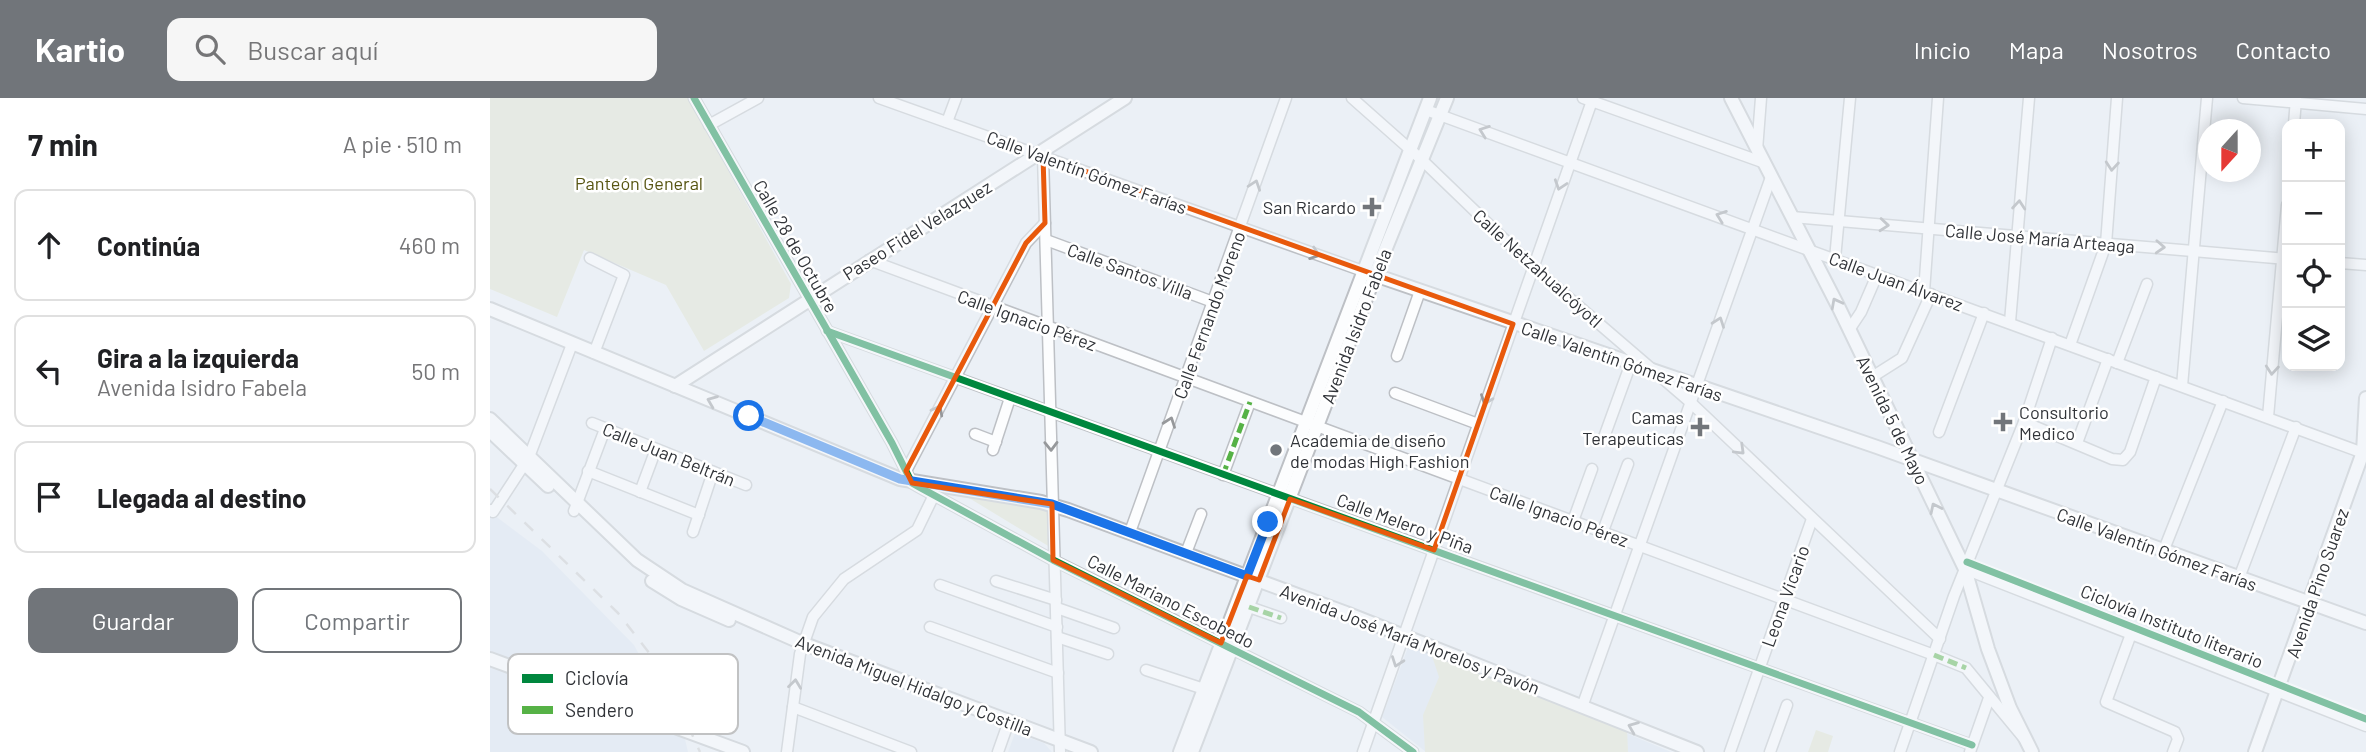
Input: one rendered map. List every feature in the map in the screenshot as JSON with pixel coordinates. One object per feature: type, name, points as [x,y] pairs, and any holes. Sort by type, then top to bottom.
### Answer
[{"type":"main road","name":"Paseo Fidel Velazquez","points":[[675,386],[869,260],[1041,155],[1125,98]]},
{"type":"main road","name":"Avenida Isidro Fabela","points":[[1369,273],[1422,160],[1447,98]]},
{"type":"main road","name":"Avenida 5 de Mayo","points":[[1731,98],[1770,180],[1849,330],[1965,569],[2006,711],[2032,752]]},
{"type":"main road","name":"Avenida Isidro Fabela","points":[[1192,752],[1227,646],[1369,273],[1428,104]]},
{"type":"main road","name":"Calle Valentín Gómez Farías","points":[[1369,273],[1912,460],[2366,623]]},
{"type":"main road","name":"Avenida José María Morelos y Pavón","points":[[490,309],[675,386],[909,477],[1052,504],[1405,636],[1697,752]]},
{"type":"main road","name":"Avenida Pino Suarez","points":[[2255,752],[2365,452],[2366,398]]},
{"type":"main road","name":"Avenida Miguel Hidalgo y Costilla","points":[[491,426],[576,502],[636,569],[667,591],[744,627],[776,633],[1009,721],[1060,746],[1091,752]]},
{"type":"main road","name":"Avenida Isidro Fabela","points":[[1180,752],[1203,690],[1249,607],[1253,578]]},
{"type":"main road","points":[[490,659],[508,666]]},
{"type":"main road","points":[[686,734],[723,748],[743,752]]},
{"type":"street","name":"Calle 28 de Octubre","points":[[694,98],[909,477]]},
{"type":"street","points":[[709,125],[758,98]]},
{"type":"street","name":"Calle Valentín Gómez Farías","points":[[879,98],[1369,273]]},
{"type":"street","points":[[947,122],[956,98]]},
{"type":"street","name":"Calle Fernando Moreno","points":[[1130,532],[1286,98]]},
{"type":"street","name":"Calle Netzahualcóyotl","points":[[1352,98],[1422,160],[1534,267],[1689,401],[1940,639]]},
{"type":"street","points":[[1363,752],[1534,267],[1589,99],[1759,157],[1761,98]]},
{"type":"street","points":[[1835,259],[1850,98]]},
{"type":"street","points":[[1872,377],[1902,358],[1928,293],[1927,229],[1938,98]]},
{"type":"street","points":[[2010,322],[2029,98]]},
{"type":"street","points":[[2070,345],[2106,244],[2118,98]]},
{"type":"street","points":[[2182,386],[2207,98]]},
{"type":"street","points":[[2243,98],[2296,100],[2366,109]]},
{"type":"street","points":[[2294,119],[2296,100]]},
{"type":"street","name":"Calle Juan Álvarez","points":[[1428,104],[1441,115],[2365,452]]},
{"type":"street","points":[[1041,155],[1049,328],[1060,746]]},
{"type":"street","points":[[1582,707],[1770,180]]},
{"type":"street","name":"Calle José María Arteaga","points":[[1792,218],[2016,234],[2282,259]]},
{"type":"street","points":[[909,477],[955,378],[1026,243],[1045,223]]},
{"type":"street","name":"Calle Santos Villa","points":[[1046,240],[1213,302]]},
{"type":"street","points":[[590,258],[624,274],[594,353]]},
{"type":"street","name":"Calle Ignacio Pérez","points":[[869,260],[1934,655],[1966,668],[1989,698]]},
{"type":"street","points":[[2345,263],[2366,265]]},
{"type":"street","points":[[1849,330],[1861,313],[1877,275]]},
{"type":"street","points":[[2077,443],[2147,284]]},
{"type":"street","points":[[2268,416],[2282,287]]},
{"type":"street","points":[[1397,356],[1420,291]]},
{"type":"street","points":[[1939,432],[1984,313]]},
{"type":"street","name":"Calle Melero y Piña","points":[[827,331],[1760,667],[1910,722],[1971,749]]},
{"type":"street","points":[[1900,752],[1965,569],[2024,422],[2052,338]]},
{"type":"street","points":[[491,511],[527,461],[572,344]]},
{"type":"street","points":[[1603,440],[1630,363]]},
{"type":"street","points":[[2024,422],[2119,460],[2130,452],[2156,377]]},
{"type":"street","points":[[1395,393],[1478,424]]},
{"type":"street","points":[[975,435],[995,446],[1010,398]]},
{"type":"street","points":[[2163,552],[2223,401]]},
{"type":"street","points":[[1223,475],[1250,402]]},
{"type":"street","name":"Calle Juan Beltrán","points":[[592,424],[746,485]]},
{"type":"street","points":[[2239,578],[2296,427]]},
{"type":"street","points":[[576,502],[606,429]]},
{"type":"street","points":[[640,492],[656,449]]},
{"type":"street","points":[[1603,531],[1628,464]]},
{"type":"street","points":[[1573,521],[1592,469]]},
{"type":"street","points":[[588,471],[699,515]]},
{"type":"street","points":[[693,532],[713,472]]},
{"type":"street","name":"Calle Mariano Escobedo","points":[[909,477],[934,495],[1054,559],[1374,721],[1413,752]]},
{"type":"street","points":[[787,752],[802,643],[813,617],[828,596],[852,572],[917,530],[934,495]]},
{"type":"street","points":[[1186,553],[1201,514]]},
{"type":"street","name":"Leona Vicario","points":[[1730,752],[1812,519]]},
{"type":"street","points":[[1965,569],[2366,726]]},
{"type":"street","points":[[996,581],[1114,628]]},
{"type":"street","points":[[940,585],[1108,654]]},
{"type":"street","points":[[1249,607],[1281,618]]},
{"type":"street","points":[[930,627],[1058,673]]},
{"type":"street","points":[[2132,634],[2106,702],[2175,732],[2178,739],[2173,752]]},
{"type":"street","points":[[1146,670],[1203,690]]},
{"type":"street","points":[[1971,749],[1989,698],[2006,711]]},
{"type":"street","points":[[1770,752],[1787,705]]},
{"type":"street","points":[[793,707],[911,752]]},
{"type":"street","points":[[998,752],[1009,721]]},
{"type":"highlighted area","points":[[1043,156],[1513,324],[1434,550],[1290,499],[1259,580],[1247,576],[1221,643],[1053,560],[1052,504],[912,483],[906,471],[1026,243],[1045,223]]},
{"type":"shaded area","points":[[490,512],[542,551],[634,645],[639,654],[508,654],[508,734],[682,734],[688,752],[490,752]]},
{"type":"shaded area","points":[[1410,642],[1671,752],[1426,752],[1382,717]]},
{"type":"shaded area","points":[[1015,733],[1044,743],[1052,752],[1008,752]]},
{"type":"green space","name":"Panteón General","points":[[490,98],[688,98],[791,284],[789,298],[704,351],[666,285],[584,250],[557,317],[490,289]]},
{"type":"green space","points":[[969,498],[1047,510],[1050,547]]},
{"type":"green space","points":[[1431,653],[1627,729],[1628,752],[1425,752],[1423,715],[1439,677]]},
{"type":"green space","points":[[1816,730],[1833,736],[1828,752],[1808,752]]},
{"type":"railway","points":[[490,489],[618,613],[650,654]]},
{"type":"railway","points":[[692,734],[700,752]]},
{"type":"marked path","points":[[1223,475],[1250,402]]},
{"type":"marked path","points":[[1249,607],[1281,618]]},
{"type":"marked path","points":[[1934,655],[1966,668]]},
{"type":"cycle path","points":[[694,98],[892,443],[912,483],[1053,560],[1359,712],[1413,752]]},
{"type":"cycle path","points":[[827,331],[1972,745]]},
{"type":"cycle path","name":"Ciclovía Instituto literario","points":[[1967,562],[2366,719]]},
{"type":"place","name":"San Ricardo","points":[[1372,207]]},
{"type":"place","name":"Consultorio Medico","points":[[2003,422]]},
{"type":"place","name":"Camas Terapeuticas","points":[[1700,427]]},
{"type":"place","name":"Academia de diseño de modas High Fashion","points":[[1276,450]]},
{"type":"route","points":[[749,416],[900,479],[1052,504],[1247,576],[1268,522]]}]
